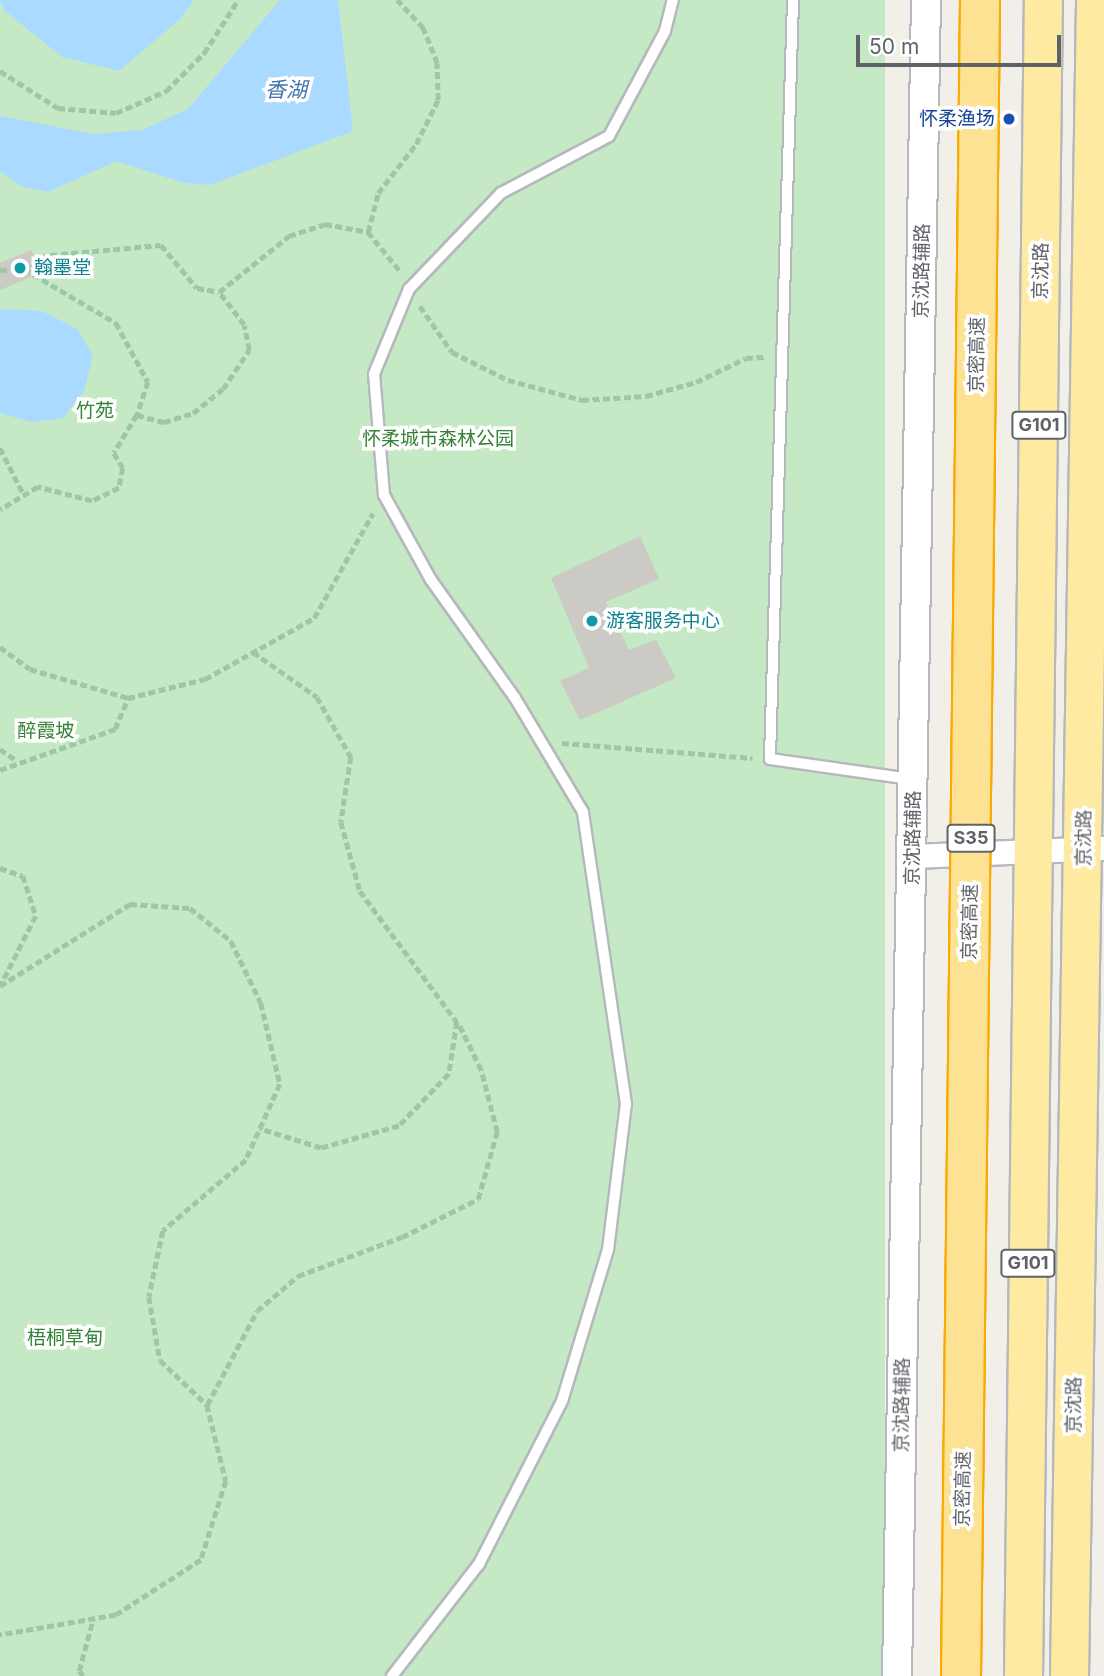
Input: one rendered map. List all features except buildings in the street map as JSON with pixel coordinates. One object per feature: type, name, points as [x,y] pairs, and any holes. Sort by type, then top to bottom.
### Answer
[{"type":"highway","name":"京密高速","points":[[961,1676],[979,0]]},
{"type":"highway","name":"京沈路","points":[[1023,1676],[1043,0]]},
{"type":"highway","name":"京沈路","points":[[1069,1676],[1094,849],[1095,0]]},
{"type":"street","name":"京沈路辅路","points":[[897,1676],[926,0]]},
{"type":"street","points":[[913,856],[1094,849]]},
{"type":"lane","points":[[392,1676],[479,1564],[562,1401],[608,1250],[626,1104],[611,976],[583,812],[541,741],[431,580],[384,495],[374,374],[408,289],[501,193],[609,136],[665,31],[673,0]]},
{"type":"lane","points":[[793,0],[770,759],[914,780]]},
{"type":"path","points":[[0,71],[58,108],[116,113],[166,91],[204,53],[238,0]]},
{"type":"path","points":[[368,232],[378,193],[416,144],[438,100],[437,63],[423,28],[397,0]]},
{"type":"path","points":[[219,292],[289,236],[325,224],[368,232],[394,258],[408,289],[452,352],[508,380],[582,400],[646,396],[696,382],[746,358],[783,356]]},
{"type":"path","points":[[23,269],[40,256],[161,245],[197,288],[219,292],[244,325],[249,350],[223,389],[192,413],[164,422],[137,415]]},
{"type":"path","points":[[0,270],[23,269],[117,323],[148,382],[137,415],[114,453],[122,468],[119,488],[92,500],[38,487],[0,510]]},
{"type":"path","points":[[0,447],[23,494]]},
{"type":"path","points":[[0,647],[30,670],[128,698],[205,679],[314,618],[384,495]]},
{"type":"path","points":[[207,1405],[257,1311],[298,1276],[402,1237],[478,1199],[497,1132],[481,1070],[457,1022],[360,891],[341,822],[351,757],[317,697],[253,652]]},
{"type":"path","points":[[0,770],[115,729],[128,698]]},
{"type":"path","points":[[541,741],[770,759]]},
{"type":"path","points":[[0,748],[18,762]]},
{"type":"path","points":[[0,868],[23,876],[36,916],[0,986]]},
{"type":"path","points":[[0,986],[130,904],[190,908],[231,941],[261,1003],[281,1084],[246,1160],[163,1230],[149,1297],[160,1360],[207,1405],[226,1481],[201,1560],[116,1615],[0,1635]]},
{"type":"path","points":[[260,1129],[321,1148],[399,1126],[449,1074],[457,1022]]},
{"type":"path","points":[[83,1676],[79,1671],[93,1619]]},
{"type":"green space","name":"怀柔城市森林公园","points":[[0,0],[885,0],[885,1676],[0,1676]]},
{"type":"water","points":[[0,0],[194,0],[179,20],[119,71],[62,57],[4,10]]},
{"type":"water","name":"香湖","points":[[280,0],[338,0],[353,131],[210,185],[184,183],[117,161],[48,192],[21,186],[0,171],[0,116],[93,134],[142,130],[188,109]]},
{"type":"water","points":[[0,309],[42,311],[77,329],[93,356],[84,391],[63,418],[32,422],[0,413]]},
{"type":"place","name":"怀柔渔场","points":[[1009,119]]},
{"type":"place","name":"翰墨堂","points":[[20,268]]},
{"type":"place","name":"游客服务中心","points":[[592,621]]},
{"type":"park label","name":"竹苑","points":[[95,411]]},
{"type":"park label","name":"醉霞坡","points":[[46,731]]},
{"type":"park label","name":"梧桐草甸","points":[[65,1338]]}]
